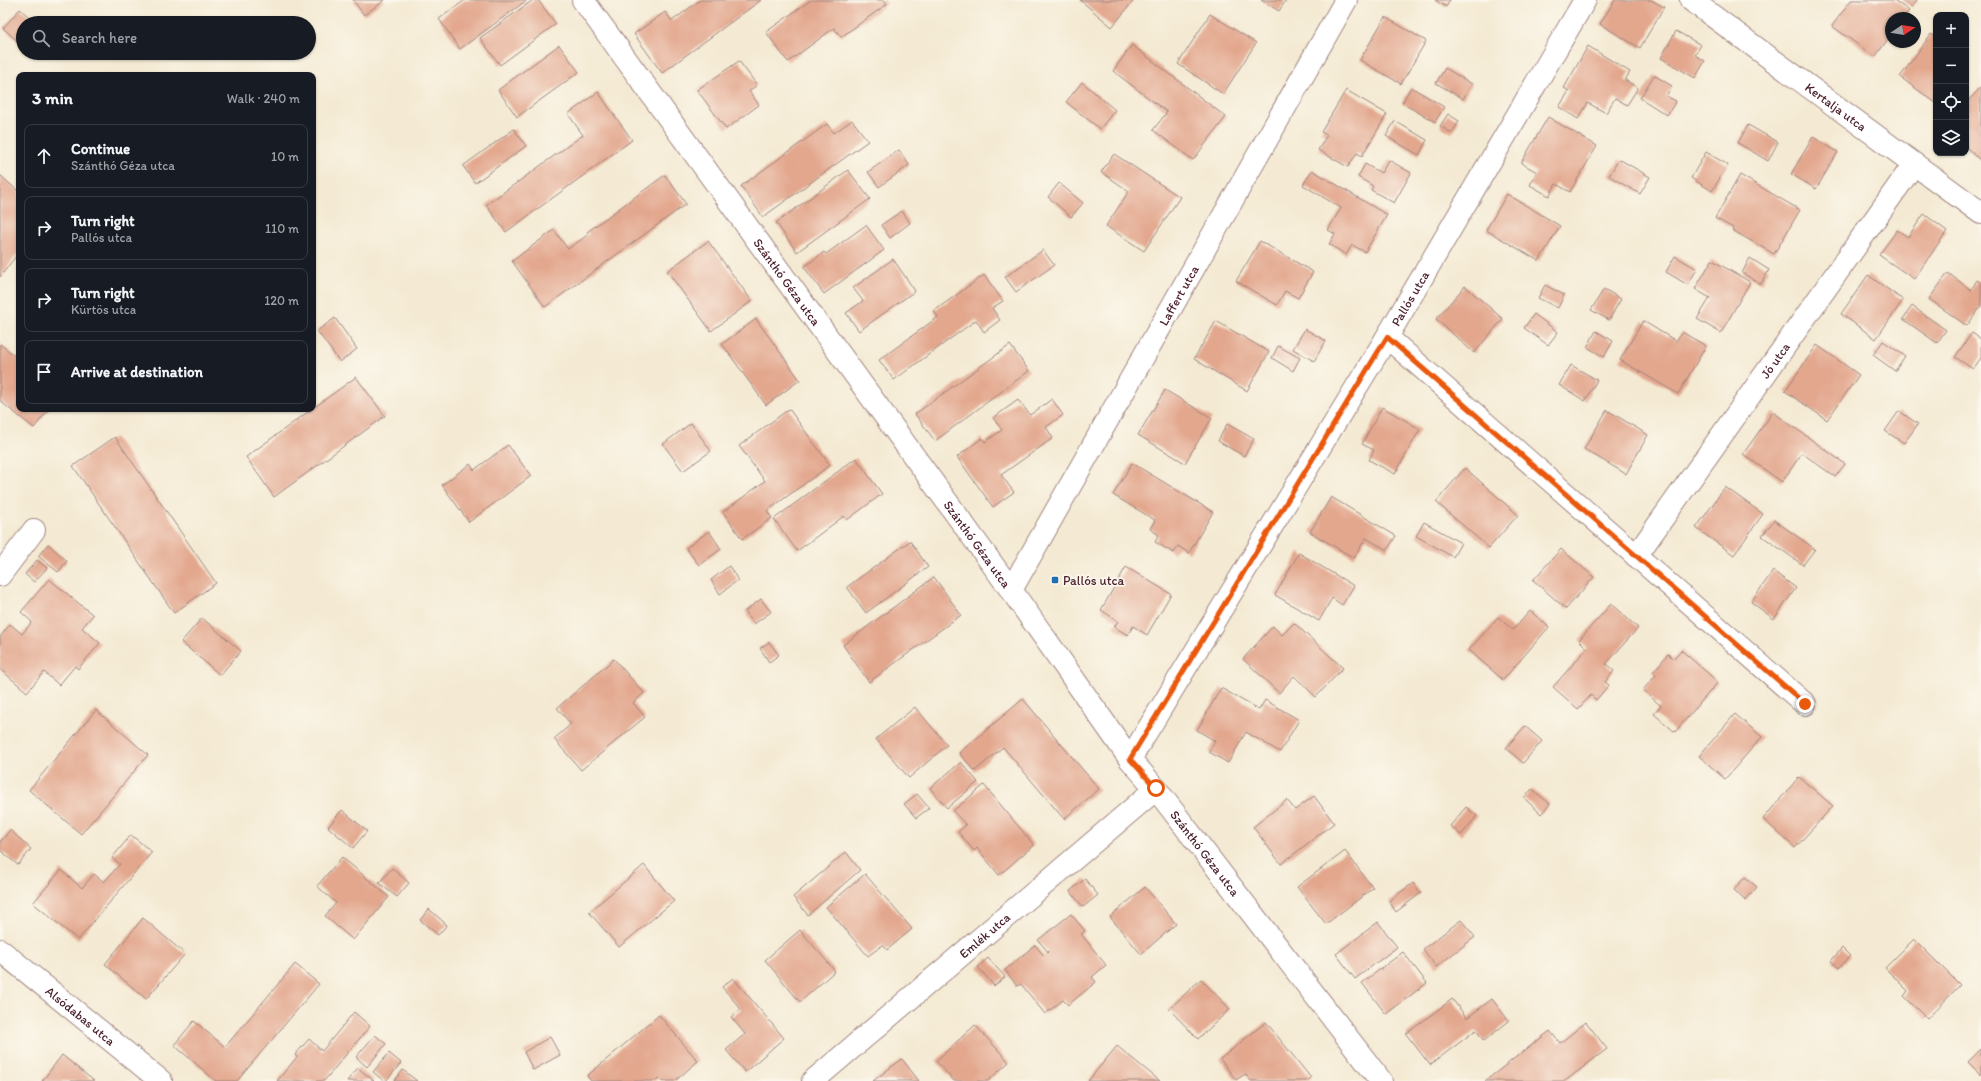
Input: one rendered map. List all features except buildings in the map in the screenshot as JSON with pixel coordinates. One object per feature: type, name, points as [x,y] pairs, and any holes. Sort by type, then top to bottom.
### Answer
[{"type":"street","name":"Szánthó Géza utca","points":[[582,0],[1011,590],[1130,759],[1156,788],[1380,1081]]},
{"type":"street","name":"Laffert utca","points":[[1011,590],[1346,0]]},
{"type":"street","name":"Pallós utca","points":[[1130,759],[1387,337],[1585,0]]},
{"type":"street","name":"Kertalja utca","points":[[1691,0],[1981,213]]},
{"type":"street","name":"Jó utca","points":[[1636,556],[1914,164]]},
{"type":"street","points":[[1387,337],[1805,704]]},
{"type":"street","points":[[0,575],[34,530]]},
{"type":"street","name":"Emlék utca","points":[[812,1081],[1156,788]]},
{"type":"street","name":"Alsódabas utca","points":[[0,950],[161,1081]]},
{"type":"place","name":"Pallós utca","points":[[1055,580]]},
{"type":"route","points":[[1156,788],[1130,759],[1387,337],[1805,704]]}]
